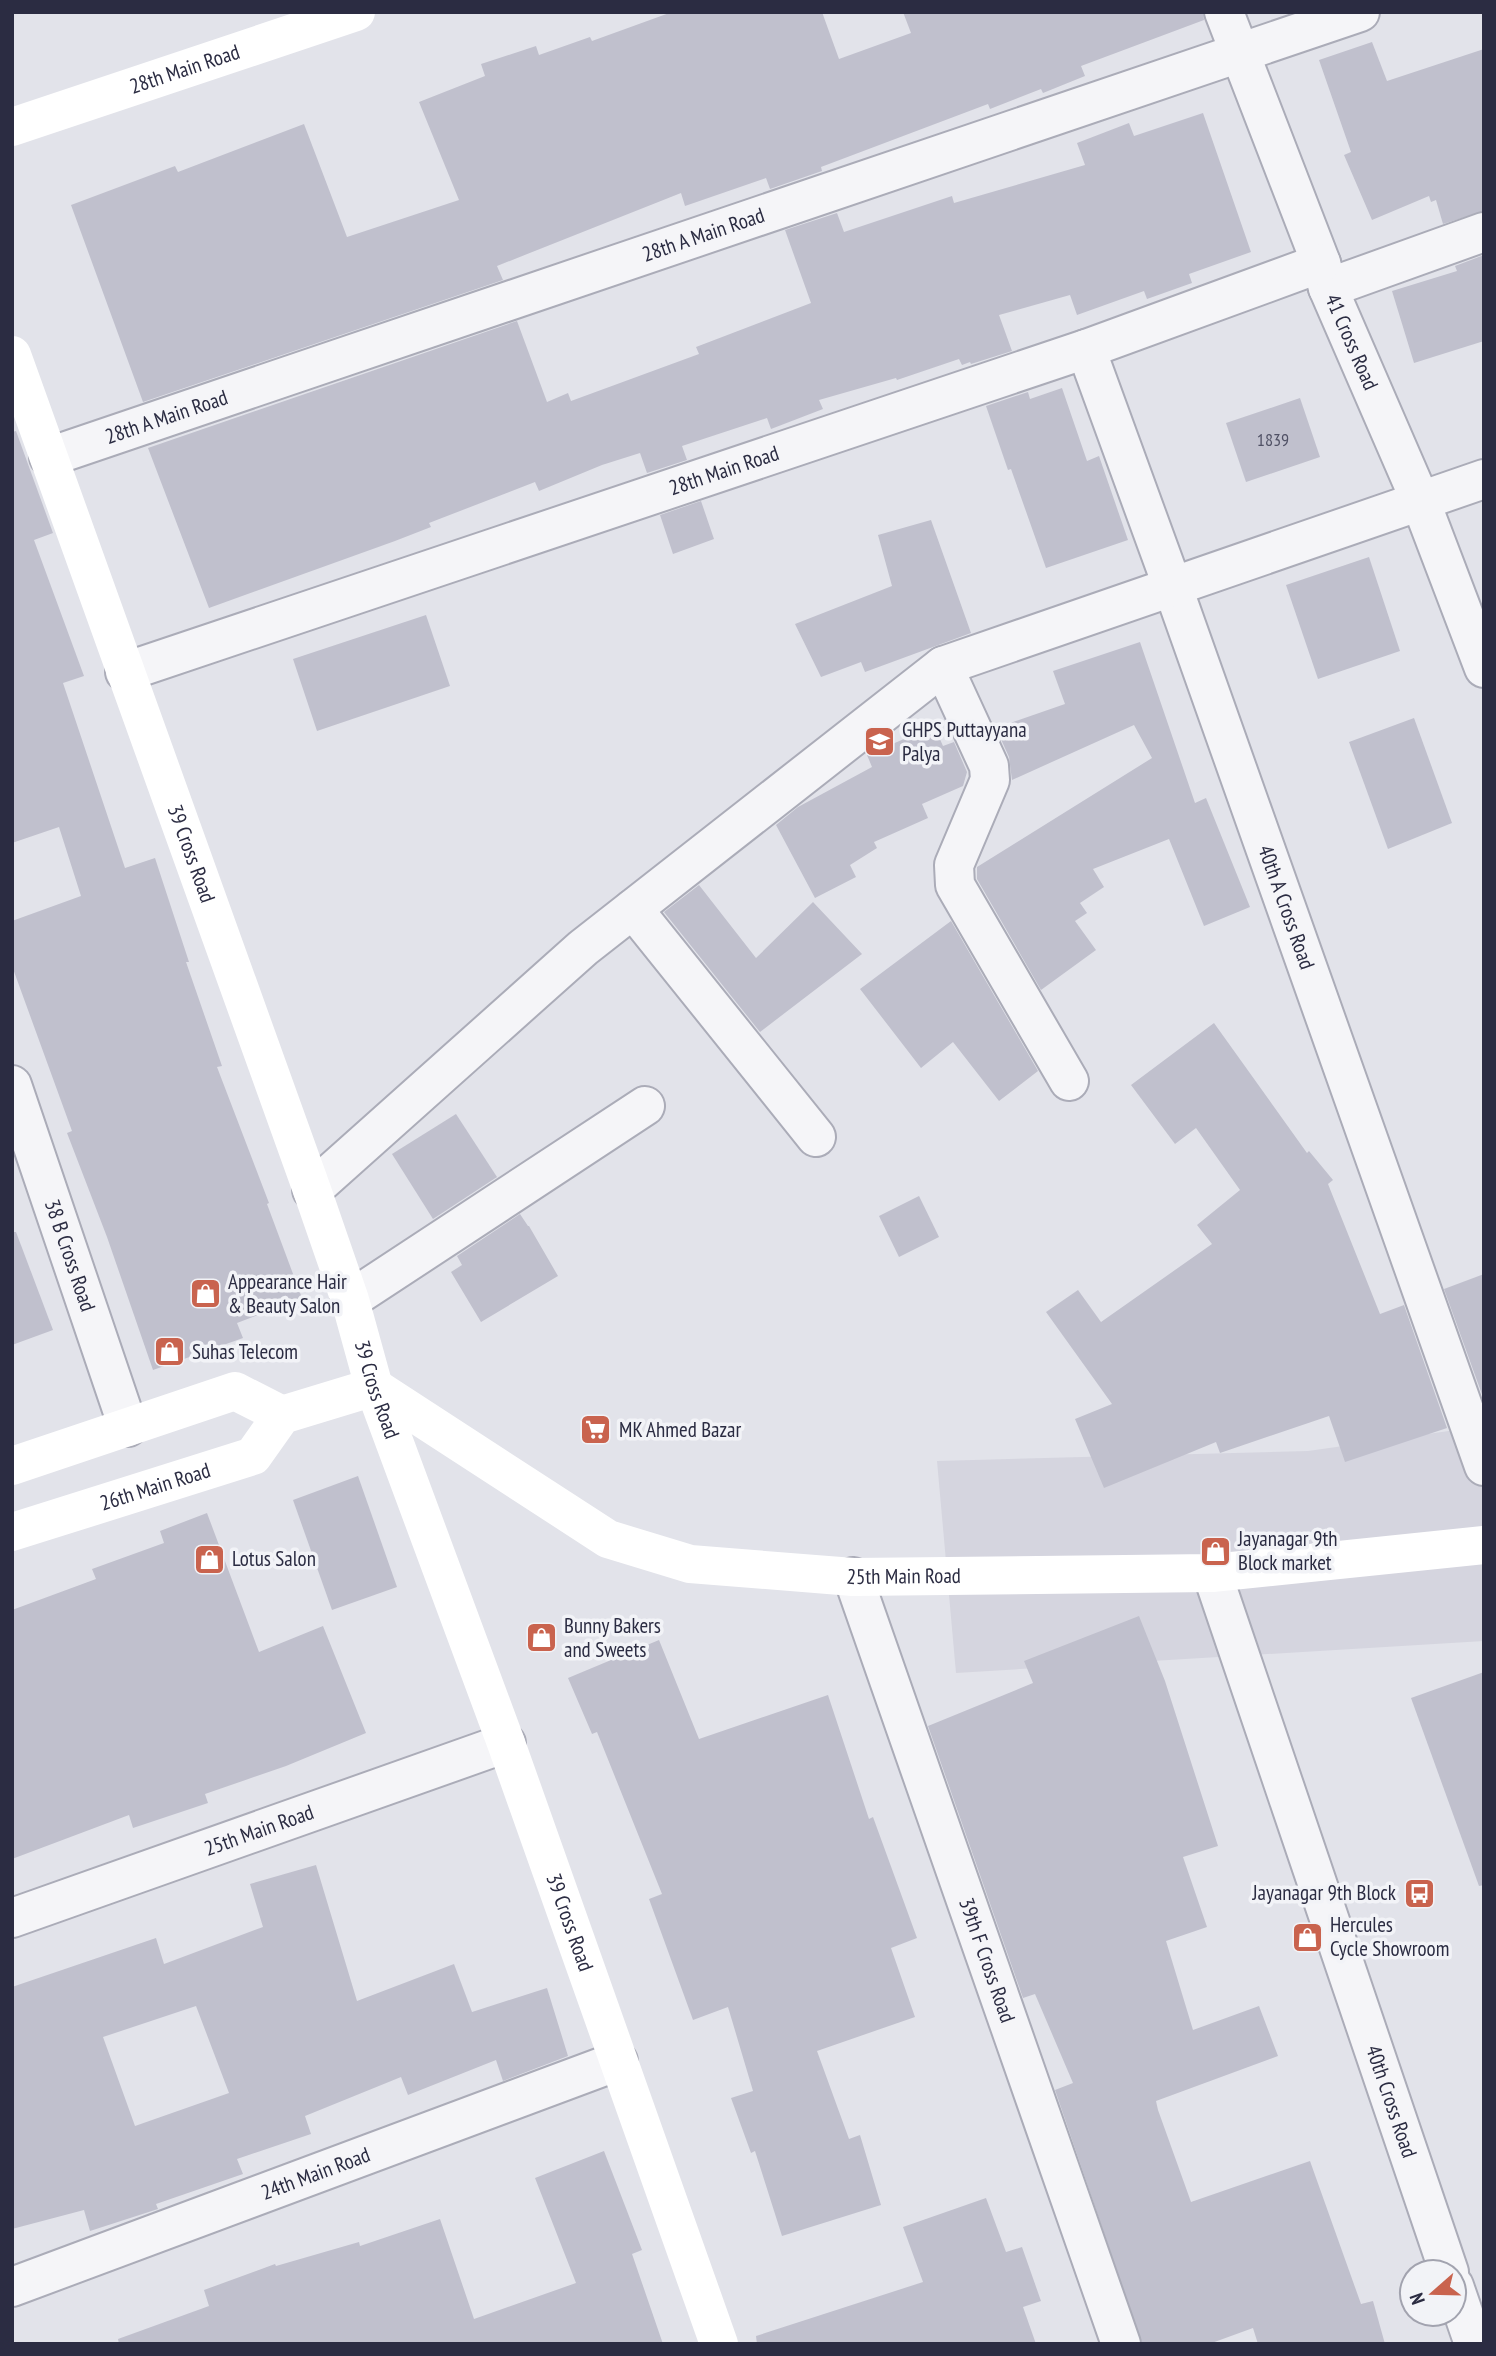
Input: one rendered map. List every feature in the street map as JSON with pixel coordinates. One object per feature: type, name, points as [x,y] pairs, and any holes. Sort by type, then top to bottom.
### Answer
[{"type":"street","name":"28th Main Road","points":[[12,128],[356,12]]},
{"type":"street","name":"41 Cross Road","points":[[1224,12],[1325,276],[1420,500],[1484,668]]},
{"type":"street","name":"28th A Main Road","points":[[49,457],[1360,12]]},
{"type":"street","name":"28th Main Road","points":[[125,672],[1086,348],[1325,276],[1484,232]]},
{"type":"street","name":"40th A Cross Road","points":[[1086,348],[1484,1466]]},
{"type":"street","name":"39 Cross Road","points":[[12,355],[312,1189],[350,1300],[374,1387],[506,1743],[719,2344]]},
{"type":"street","points":[[312,1189],[583,948],[943,666],[1484,479]]},
{"type":"street","points":[[943,666],[989,766],[990,780],[954,865],[955,885],[1069,1081]]},
{"type":"street","points":[[633,909],[816,1137]]},
{"type":"street","name":"38 B Cross Road","points":[[12,1085],[128,1427]]},
{"type":"street","points":[[350,1300],[645,1106]]},
{"type":"street","points":[[12,1466],[235,1391],[282,1415],[374,1387]]},
{"type":"street","name":"25th Main Road","points":[[374,1387],[608,1539],[690,1564],[853,1577],[1212,1573],[1484,1545]]},
{"type":"street","name":"26th Main Road","points":[[12,1532],[253,1456],[282,1415]]},
{"type":"street","name":"40th Cross Road","points":[[1212,1573],[1444,2258]]},
{"type":"street","name":"39th F Cross Road","points":[[853,1577],[1121,2344]]},
{"type":"street","name":"25th Main Road","points":[[12,1918],[506,1743]]},
{"type":"street","name":"24th Main Road","points":[[12,2287],[618,2061]]},
{"type":"street","points":[[1468,2327],[1474,2344]]},
{"type":"shaded area","name":"Jayanagar 9th Block market","points":[[1484,1426],[1484,1641],[956,1673],[937,1461],[1308,1451]]},
{"type":"building","points":[[672,12],[822,12],[839,59],[911,33],[903,12],[1203,12],[1204,20],[1081,66],[1085,76],[1043,93],[1041,89],[990,109],[988,104],[821,167],[822,171],[770,189],[766,178],[685,206],[681,193],[497,266],[503,280],[143,402],[71,205],[175,166],[178,172],[304,124],[347,237],[459,200],[419,102],[485,76],[481,64],[536,46],[539,55],[590,37],[592,41]]},
{"type":"building","points":[[1372,42],[1387,81],[1484,49],[1484,211],[1443,224],[1436,200],[1431,202],[1429,196],[1372,220],[1344,155],[1351,152],[1319,60]]},
{"type":"building","points":[[1203,113],[1251,252],[1189,274],[1192,283],[1147,299],[1144,291],[1077,315],[1070,295],[999,315],[1012,351],[971,364],[962,365],[959,359],[897,380],[896,378],[819,400],[823,409],[771,429],[767,418],[682,446],[687,460],[647,473],[640,453],[602,465],[539,491],[535,482],[429,523],[431,527],[395,541],[209,608],[148,448],[517,321],[547,402],[568,393],[571,401],[699,354],[696,347],[811,303],[785,230],[837,213],[844,232],[952,196],[954,203],[1085,165],[1077,143],[1129,123],[1134,136]]},
{"type":"building","points":[[1484,255],[1484,341],[1414,363],[1392,291],[1457,271],[1455,266]]},
{"type":"building","points":[[1062,388],[1087,461],[1099,456],[1128,540],[1046,568],[986,406],[1028,392],[1030,399]]},
{"type":"building","points":[[1300,398],[1320,457],[1246,482],[1226,423]]},
{"type":"building","points":[[16,431],[53,533],[34,540],[84,676],[63,683],[125,868],[155,858],[189,962],[186,962],[222,1066],[217,1067],[302,1298],[237,1323],[243,1338],[153,1370],[107,1237],[67,1133],[72,1131],[12,966],[12,921],[81,896],[59,827],[12,843],[12,432]]},
{"type":"building","points":[[701,501],[714,539],[673,554],[660,515]]},
{"type":"building","points":[[931,520],[971,633],[865,672],[861,662],[821,677],[795,624],[892,586],[878,535]]},
{"type":"building","points":[[1369,557],[1400,651],[1318,679],[1286,585]]},
{"type":"building","points":[[426,615],[450,686],[317,731],[293,659]]},
{"type":"building","points":[[1140,642],[1195,803],[1206,798],[1250,907],[1204,926],[1169,839],[1093,869],[1104,887],[1080,903],[1087,913],[1075,921],[1096,950],[1041,990],[977,879],[977,867],[1152,758],[1134,725],[1012,780],[1009,757],[996,728],[1065,704],[1053,671]]},
{"type":"building","points":[[1414,718],[1452,823],[1388,849],[1349,742]]},
{"type":"building","points":[[934,726],[943,746],[954,742],[967,772],[963,786],[922,804],[928,818],[874,842],[877,848],[850,865],[856,877],[815,898],[776,825],[798,807],[872,767],[867,755]]},
{"type":"building","points":[[699,885],[756,958],[813,902],[862,954],[760,1032],[664,912]]},
{"type":"building","points":[[951,921],[1038,1071],[999,1101],[953,1042],[921,1068],[860,989]]},
{"type":"building","points":[[1214,1023],[1307,1153],[1309,1151],[1333,1180],[1328,1184],[1380,1314],[1404,1305],[1447,1428],[1345,1462],[1329,1416],[1220,1453],[1216,1442],[1104,1488],[1075,1419],[1112,1404],[1046,1312],[1078,1290],[1101,1322],[1212,1244],[1197,1225],[1240,1190],[1196,1128],[1175,1144],[1131,1085]]},
{"type":"building","points":[[456,1114],[497,1177],[433,1219],[392,1154]]},
{"type":"building","points":[[919,1196],[939,1237],[899,1257],[879,1216]]},
{"type":"building","points":[[520,1214],[558,1276],[481,1322],[451,1272],[462,1265],[457,1256]]},
{"type":"building","points":[[12,1232],[16,1232],[53,1330],[12,1345]]},
{"type":"building","points":[[1484,1274],[1484,1400],[1444,1289]]},
{"type":"building","points":[[358,1476],[397,1587],[332,1610],[293,1500]]},
{"type":"building","points":[[207,1513],[259,1652],[323,1626],[366,1733],[286,1766],[205,1794],[208,1803],[133,1828],[129,1815],[12,1859],[12,1610],[96,1579],[92,1569],[164,1543],[160,1531]]},
{"type":"building","points":[[1139,1616],[1165,1681],[1218,1846],[1183,1857],[1207,1927],[1166,1941],[1193,2030],[1259,2006],[1278,2056],[1156,2101],[1158,2110],[1191,2202],[1310,2161],[1361,2304],[1373,2301],[1385,2344],[1258,2344],[1253,2328],[1209,2344],[1142,2344],[1055,2090],[1073,2083],[1035,1994],[1023,1998],[928,1726],[1033,1683],[1024,1661]]},
{"type":"building","points":[[659,1640],[699,1739],[828,1695],[869,1819],[873,1817],[917,1938],[891,1948],[915,2017],[817,2051],[849,2139],[860,2135],[881,2205],[782,2236],[755,2151],[751,2153],[731,2098],[753,2091],[728,2007],[693,2020],[649,1899],[662,1894],[597,1732],[592,1734],[568,1678]]},
{"type":"building","points":[[1484,1672],[1484,1885],[1479,1886],[1411,1698]]},
{"type":"building","points":[[316,1865],[357,2001],[454,1964],[472,2012],[547,1988],[568,2056],[503,2081],[496,2060],[408,2095],[401,2077],[305,2116],[311,2134],[237,2159],[243,2174],[156,2204],[158,2209],[90,2231],[84,2210],[12,2229],[12,1987],[156,1938],[164,1964],[263,1927],[250,1884]],"holes":[[[196,2006],[229,2093],[135,2126],[103,2037]]]},
{"type":"building","points":[[604,2151],[642,2250],[632,2254],[663,2344],[119,2344],[118,2339],[209,2306],[204,2290],[275,2264],[276,2266],[359,2242],[360,2246],[440,2219],[474,2319],[576,2283],[535,2178]]},
{"type":"building","points":[[986,2198],[1006,2252],[1022,2247],[1041,2301],[1023,2307],[1036,2344],[757,2344],[756,2336],[923,2282],[903,2227]]},
{"type":"place","name":"GHPS Puttayyana Palya","points":[[879,742]]},
{"type":"place","name":"Appearance Hair & Beauty Salon","points":[[205,1294]]},
{"type":"place","name":"Suhas Telecom","points":[[169,1352]]},
{"type":"place","name":"MK Ahmed Bazar","points":[[596,1430]]},
{"type":"place","name":"Jayanagar 9th Block market","points":[[1215,1551]]},
{"type":"place","name":"Lotus Salon","points":[[209,1559]]},
{"type":"place","name":"Bunny Bakers and Sweets","points":[[541,1638]]},
{"type":"place","name":"Jayanagar 9th Block","points":[[1419,1893]]},
{"type":"place","name":"Hercules Cycle Showroom","points":[[1307,1937]]}]
